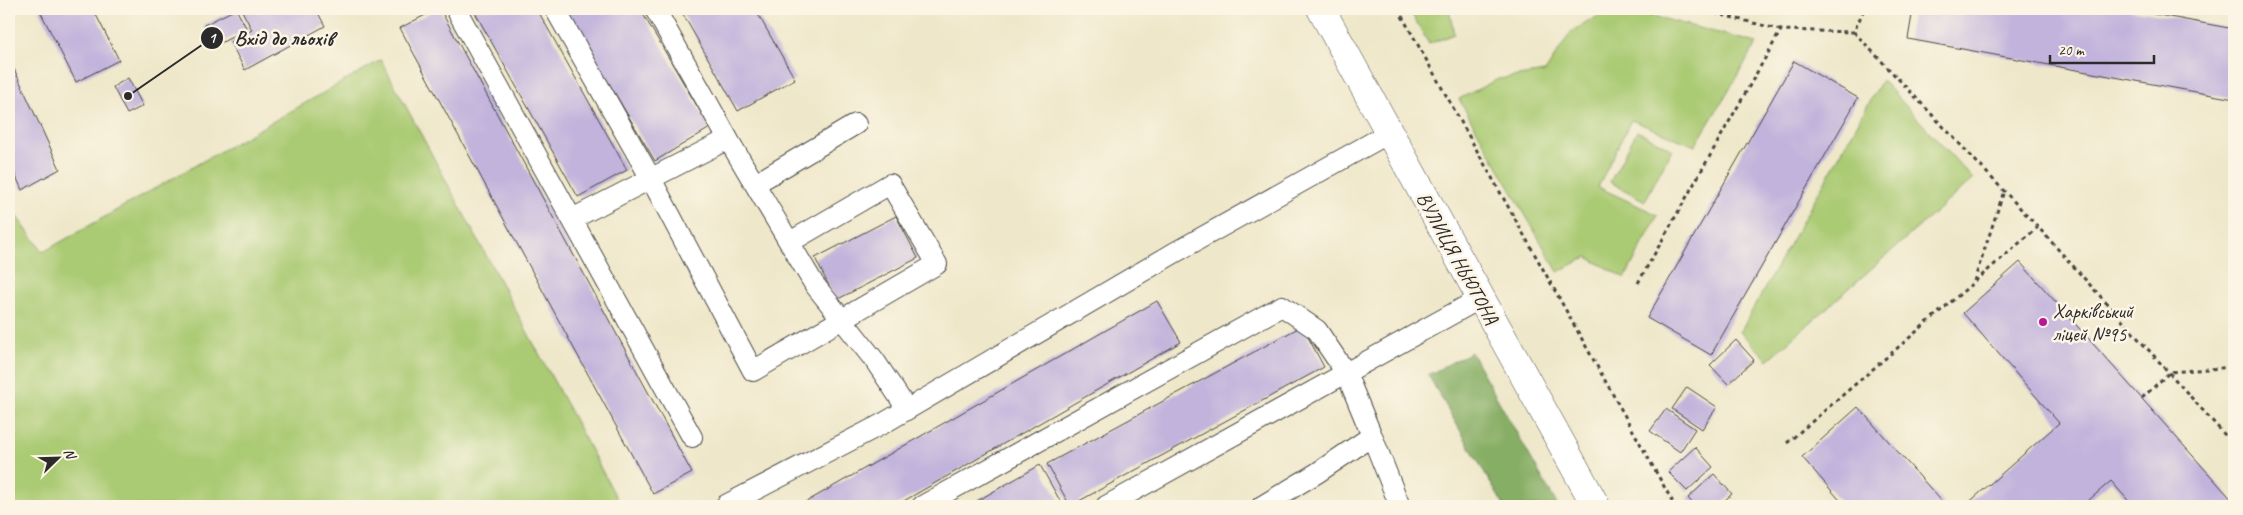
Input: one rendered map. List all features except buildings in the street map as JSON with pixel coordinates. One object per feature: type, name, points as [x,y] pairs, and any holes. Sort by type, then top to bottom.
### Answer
[{"type":"street","name":"ВУЛИЦЯ НЬЮТОНА","points":[[1321,9],[1596,506]]},
{"type":"lane","points":[[456,9],[692,437]]},
{"type":"lane","points":[[555,9],[650,177],[753,371],[937,264],[890,184],[790,242]]},
{"type":"lane","points":[[655,9],[728,139],[814,284],[875,361],[907,409]]},
{"type":"lane","points":[[755,184],[856,124]]},
{"type":"lane","points":[[726,505],[907,409],[1174,253],[1389,132]]},
{"type":"lane","points":[[572,219],[650,177],[728,139]]},
{"type":"lane","points":[[1106,506],[1481,298]]},
{"type":"lane","points":[[922,506],[1282,306],[1317,330],[1346,373],[1399,504],[1398,506]]},
{"type":"lane","points":[[1262,506],[1317,473],[1372,436]]},
{"type":"path","points":[[1398,9],[1675,506]]},
{"type":"path","points":[[1699,9],[1781,30],[1854,32],[2038,227],[2234,445]]},
{"type":"path","points":[[1854,32],[1864,9]]},
{"type":"path","points":[[1638,283],[1781,30]]},
{"type":"path","points":[[1974,281],[2004,191]]},
{"type":"path","points":[[1787,443],[2038,227]]},
{"type":"path","points":[[2142,398],[2170,372],[2234,367]]},
{"type":"green space","points":[[1409,9],[1449,9],[1454,34],[1429,44]]},
{"type":"green space","points":[[1610,9],[1626,9],[1757,43],[1695,146],[1631,120],[1598,187],[1658,215],[1625,278],[1587,257],[1558,272],[1459,99],[1498,79],[1545,72],[1571,32]]},
{"type":"green space","points":[[381,60],[621,506],[9,506],[9,206],[43,252]]},
{"type":"green space","points":[[1882,80],[1973,179],[1768,360],[1740,332]]},
{"type":"green space","points":[[1637,131],[1672,149],[1645,201],[1610,182]]},
{"type":"green space","points":[[1471,352],[1558,506],[1504,506],[1428,375]]},
{"type":"place","name":"Вхід до льохів","points":[[128,96]]},
{"type":"place","name":"Харківський ліцей №95","points":[[2043,322]]}]
